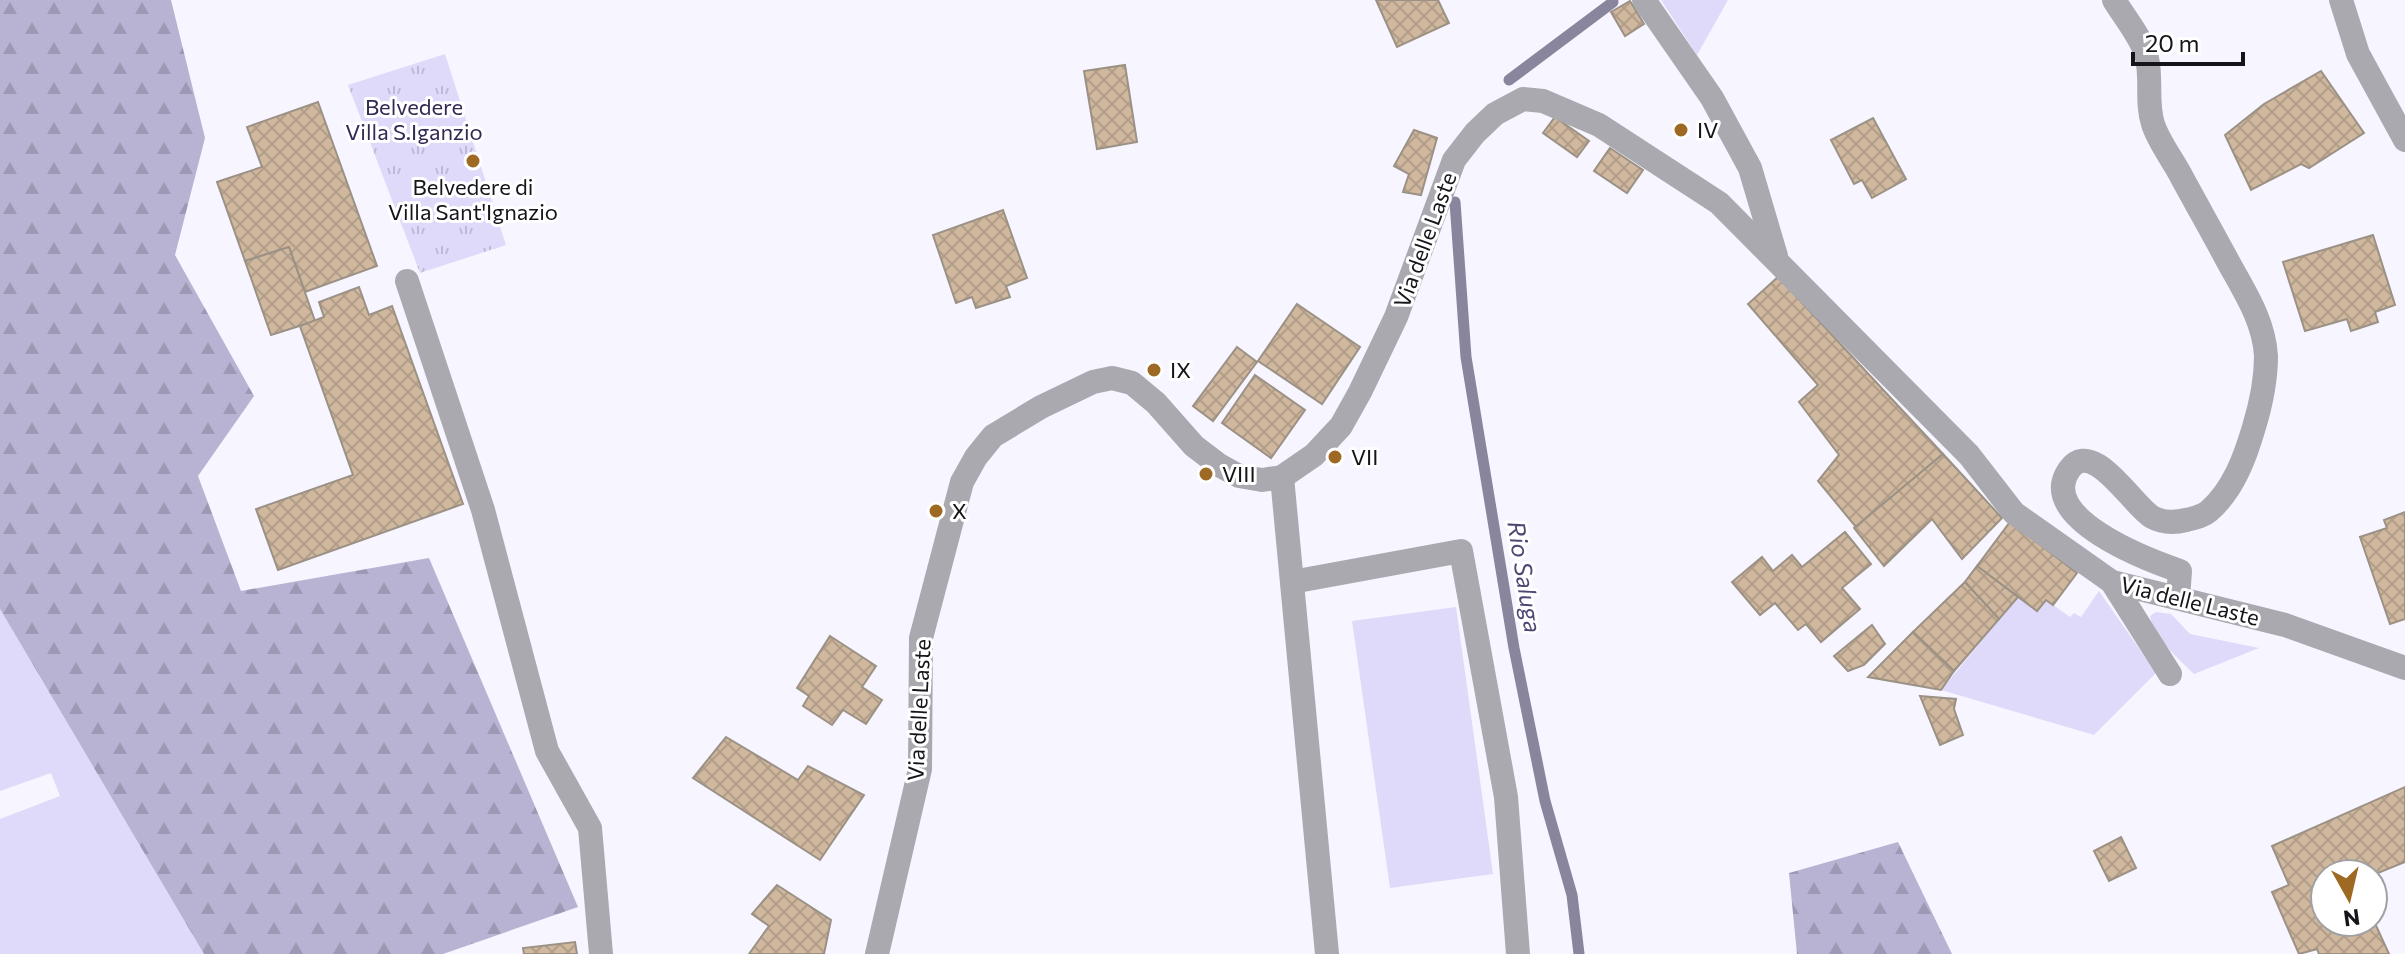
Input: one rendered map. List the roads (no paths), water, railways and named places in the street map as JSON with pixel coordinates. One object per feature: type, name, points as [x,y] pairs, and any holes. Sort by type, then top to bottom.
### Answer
[{"type":"street","points":[[1644,0],[1712,98],[1750,168],[1777,259]]},
{"type":"street","points":[[2114,0],[2147,56],[2152,123],[2256,312],[2266,353],[2265,384],[2244,456],[2229,489],[2204,515],[2173,523],[2154,518],[2132,501],[2099,464],[2088,461],[2077,462],[2064,481],[2064,499],[2069,509],[2088,524],[2117,544],[2180,571],[2178,598]]},
{"type":"street","points":[[2341,0],[2358,54],[2405,140]]},
{"type":"street","name":"Via delle Laste","points":[[877,954],[920,769],[921,638],[962,482],[985,446],[993,436],[1041,407],[1093,382],[1112,378],[1132,383],[1156,403],[1194,446],[1219,465],[1239,476],[1262,480],[1282,477],[1314,455],[1341,426],[1396,317],[1454,160],[1495,114],[1523,99],[1543,101],[1599,125],[1719,203],[1969,455],[2014,513],[2112,582],[2285,625],[2405,668]]},
{"type":"street","points":[[407,281],[483,510],[547,751],[590,828],[601,954]]},
{"type":"street","points":[[1282,477],[1327,954]]},
{"type":"street","points":[[1291,575],[1461,551],[1506,797],[1518,954]]},
{"type":"street","points":[[2112,582],[2170,674]]},
{"type":"waterway","name":"Rio Saluga","points":[[1509,80],[1613,2]]},
{"type":"waterway","name":"Rio Saluga","points":[[1455,202],[1466,357],[1514,648],[1545,801],[1572,895],[1579,954]]},
{"type":"place","name":"IV","points":[[1681,130]]},
{"type":"place","name":"Belvedere di Villa Sant'Ignazio","points":[[473,161]]},
{"type":"place","name":"IX","points":[[1154,370]]},
{"type":"place","name":"VII","points":[[1335,457]]},
{"type":"place","name":"VIII","points":[[1206,474]]},
{"type":"place","name":"X","points":[[936,511]]},
{"type":"park label","name":"Belvedere Villa S.Iganzio","points":[[414,120]]}]
